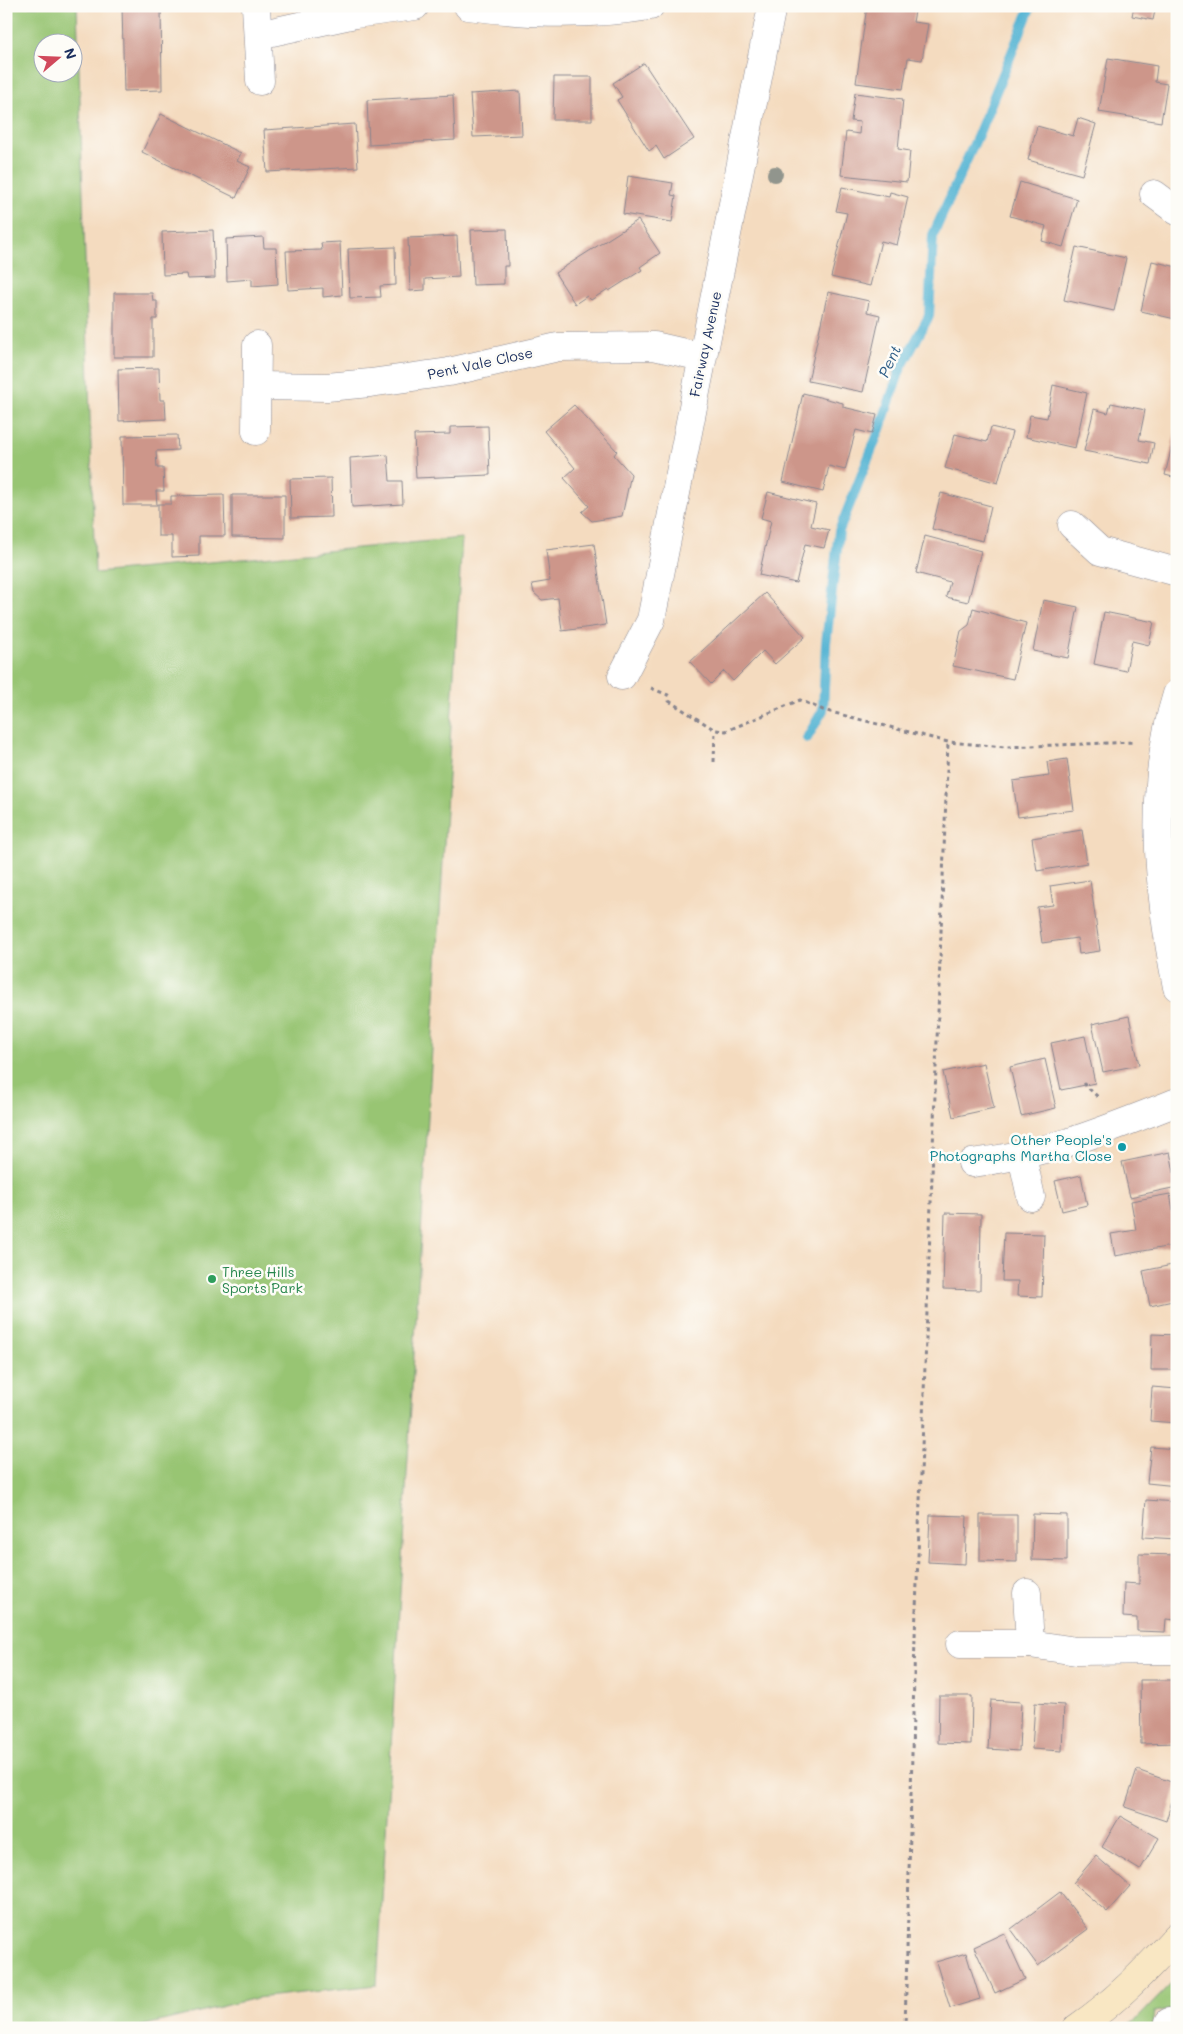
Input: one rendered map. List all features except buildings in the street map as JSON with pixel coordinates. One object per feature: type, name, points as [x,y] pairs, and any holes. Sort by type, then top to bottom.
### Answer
[{"type":"street","points":[[256,6],[260,81]]},
{"type":"street","points":[[258,35],[355,14],[415,6]]},
{"type":"street","points":[[468,6],[506,11],[560,13],[650,6]]},
{"type":"street","name":"Fairway Avenue","points":[[622,676],[651,620],[772,6]]},
{"type":"street","points":[[1154,194],[1177,211]]},
{"type":"street","points":[[256,345],[256,431]]},
{"type":"street","name":"Pent Vale Close","points":[[257,386],[327,387],[370,383],[449,372],[558,348],[654,346],[702,357]]},
{"type":"street","points":[[1072,525],[1100,551],[1177,572]]},
{"type":"street","points":[[1177,694],[1165,742],[1159,803],[1160,880],[1177,987]]},
{"type":"street","points":[[972,1163],[1022,1156],[1076,1141],[1177,1102]]},
{"type":"street","points":[[1022,1156],[1031,1197]]},
{"type":"street","points":[[1027,1593],[1030,1644]]},
{"type":"street","points":[[960,1644],[1030,1644],[1076,1651],[1177,1650]]},
{"type":"street","points":[[1077,2028],[1095,2016],[1143,1974],[1177,1936]]},
{"type":"path","points":[[622,676],[668,695],[669,701],[715,730],[726,731],[800,700],[823,710],[948,742],[1005,747],[1084,746],[1113,742],[1165,742]]},
{"type":"path","points":[[714,762],[715,730]]},
{"type":"path","points":[[905,2028],[915,1637],[948,742]]},
{"type":"path","points":[[1083,1086],[1084,1084],[1099,1098],[1107,1097]]},
{"type":"green space","name":"Three Hills Sports Park","points":[[6,6],[77,6],[78,32],[32,32],[32,82],[79,82],[95,573],[462,538],[377,1985],[256,1998],[134,2028],[6,2028]]},
{"type":"green space","points":[[1177,1978],[1177,2008],[1154,2012],[1152,2028],[1124,2028],[1135,2021]]},
{"type":"waterway","name":"Pent","points":[[807,738],[823,710],[826,643],[839,531],[880,429],[900,370],[929,316],[933,235],[978,135],[1031,6]]},
{"type":"place","name":"Other People's Photographs Martha Close","points":[[1122,1147]]},
{"type":"place","name":"Three Hills Sports Park","points":[[212,1279]]}]
